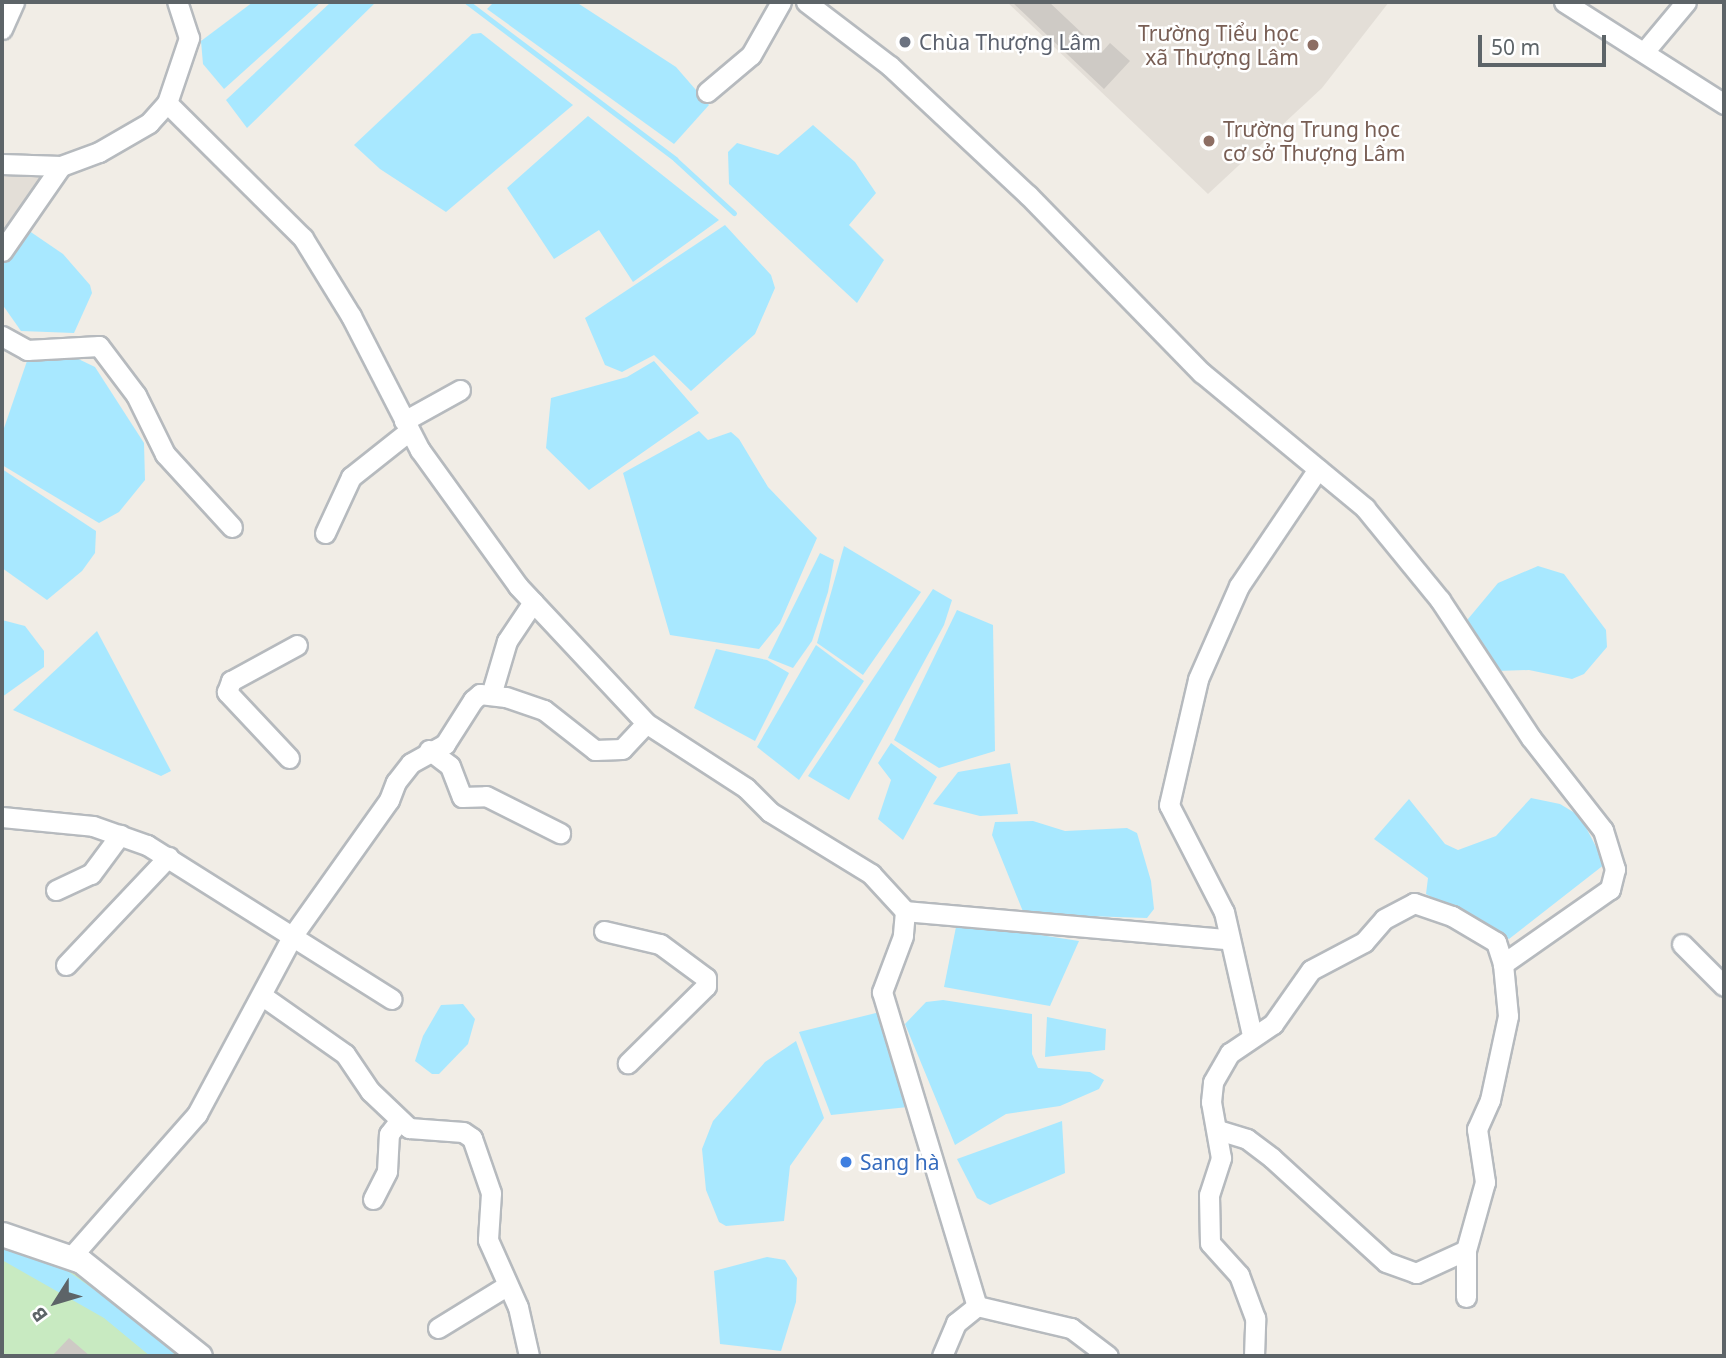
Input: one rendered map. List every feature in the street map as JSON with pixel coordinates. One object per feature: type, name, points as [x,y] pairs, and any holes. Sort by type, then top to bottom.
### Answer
[{"type":"street","points":[[2,164],[61,166],[99,152],[149,122],[167,103],[189,38],[177,2]]},
{"type":"street","points":[[707,92],[751,55],[781,2]]},
{"type":"street","points":[[806,2],[900,76],[1028,195],[1202,373],[1365,509],[1440,600],[1611,848],[1615,878],[1610,889],[1503,964]]},
{"type":"street","points":[[1644,52],[1686,2]]},
{"type":"street","points":[[2,29],[9,3]]},
{"type":"street","points":[[1578,5],[1724,104]]},
{"type":"street","points":[[167,103],[303,238],[351,316],[407,426],[450,495],[533,603],[646,723],[746,789],[770,812],[871,874],[905,911],[1227,939]]},
{"type":"street","points":[[2,251],[61,166]]},
{"type":"street","points":[[2,336],[27,350],[99,346],[136,395],[165,454],[232,527]]},
{"type":"street","points":[[326,533],[351,477],[407,426],[460,390]]},
{"type":"street","points":[[1252,1035],[1227,939],[1224,912],[1174,823],[1169,805],[1175,769],[1198,679],[1239,586],[1318,469]]},
{"type":"street","points":[[491,695],[507,641],[533,603]]},
{"type":"street","points":[[289,758],[227,692],[231,681],[297,645]]},
{"type":"street","points":[[71,1257],[197,1114],[264,997],[293,935],[389,800],[396,782],[429,750],[445,744],[473,700],[491,695],[544,710],[595,750],[622,749],[646,723]]},
{"type":"street","points":[[429,750],[450,766],[462,797],[486,796],[560,833]]},
{"type":"street","points":[[2,817],[93,826],[168,857],[392,999]]},
{"type":"street","points":[[56,890],[91,874],[120,835]]},
{"type":"street","points":[[66,965],[168,857]]},
{"type":"street","points":[[1254,1356],[1255,1318],[1239,1275],[1210,1243],[1209,1195],[1221,1158],[1219,1130],[1211,1102],[1213,1082],[1230,1053],[1252,1035],[1273,1024],[1311,970],[1364,942],[1384,919],[1414,903],[1452,916],[1496,942],[1503,964],[1508,1016],[1490,1100],[1477,1129],[1485,1182],[1466,1250],[1466,1297]]},
{"type":"street","points":[[905,911],[903,936],[882,992],[977,1306]]},
{"type":"street","points":[[604,930],[660,944],[706,978],[706,985],[628,1063]]},
{"type":"street","points":[[1682,944],[1724,986]]},
{"type":"street","points":[[264,997],[345,1054],[399,1121],[419,1131],[463,1132],[472,1138],[491,1192],[488,1240],[505,1287],[518,1307],[529,1356]]},
{"type":"street","points":[[373,1199],[387,1171],[389,1134],[399,1121]]},
{"type":"street","points":[[1219,1130],[1247,1139],[1272,1158],[1386,1262],[1416,1273],[1466,1250]]},
{"type":"street","points":[[2,1234],[71,1257],[132,1297],[200,1356]]},
{"type":"street","points":[[438,1328],[505,1287]]},
{"type":"street","points":[[942,1356],[956,1323],[977,1306]]},
{"type":"street","points":[[977,1306],[1071,1328],[1108,1356]]},
{"type":"shaded area","name":"Trường Trung học cơ sở Thượng Lâm","points":[[1007,2],[1389,2],[1322,88],[1208,194]]},
{"type":"shaded area","points":[[2,169],[49,171],[2,242]]},
{"type":"green space","points":[[2,1241],[76,1267],[186,1356],[2,1356]]},
{"type":"water","points":[[253,2],[321,2],[224,89],[203,64],[201,41]]},
{"type":"water","points":[[331,2],[376,2],[247,128],[226,100]]},
{"type":"water","points":[[494,2],[576,2],[676,67],[709,105],[674,144],[487,9]]},
{"type":"water","points":[[481,33],[573,105],[446,212],[380,169],[354,145],[472,34]]},
{"type":"water","points":[[588,116],[719,220],[633,282],[599,230],[554,259],[507,188]]},
{"type":"water","points":[[813,125],[855,162],[876,193],[849,225],[884,260],[857,303],[729,184],[728,152],[737,143],[778,155]]},
{"type":"water","points":[[725,225],[771,275],[775,288],[755,334],[691,391],[654,355],[622,372],[605,365],[585,318]]},
{"type":"water","points":[[22,226],[63,254],[90,285],[92,293],[74,333],[21,331],[2,304],[2,255]]},
{"type":"water","points":[[68,354],[95,367],[144,443],[145,480],[119,512],[99,523],[2,465],[2,434],[27,361]]},
{"type":"water","points":[[654,361],[699,413],[589,490],[546,448],[551,398],[627,377]]},
{"type":"water","points":[[699,431],[708,440],[731,432],[739,439],[768,487],[817,538],[780,623],[759,649],[670,635],[623,473]]},
{"type":"water","points":[[2,469],[96,531],[95,553],[82,571],[47,600],[2,568]]},
{"type":"water","points":[[844,546],[921,592],[863,675],[817,643]]},
{"type":"water","points":[[820,553],[834,560],[828,592],[812,641],[793,668],[768,658]]},
{"type":"water","points":[[1538,566],[1564,574],[1606,630],[1607,647],[1584,674],[1572,679],[1529,670],[1496,671],[1468,627],[1468,619],[1498,583]]},
{"type":"water","points":[[933,589],[952,600],[944,625],[849,800],[808,776]]},
{"type":"water","points":[[957,610],[993,625],[995,751],[939,768],[894,740]]},
{"type":"water","points":[[2,620],[25,626],[44,651],[44,667],[2,697]]},
{"type":"water","points":[[97,631],[171,771],[161,776],[13,710]]},
{"type":"water","points":[[816,645],[864,681],[799,780],[757,747]]},
{"type":"water","points":[[716,649],[767,660],[789,673],[755,741],[694,708]]},
{"type":"water","points":[[891,743],[937,777],[903,840],[878,819],[891,780],[878,763]]},
{"type":"water","points":[[1010,763],[1018,814],[980,816],[933,804],[958,772]]},
{"type":"water","points":[[1531,798],[1560,804],[1580,816],[1605,864],[1509,939],[1426,894],[1428,878],[1374,839],[1409,799],[1445,844],[1458,850],[1496,836]]},
{"type":"water","points":[[1033,821],[1065,831],[1127,828],[1137,833],[1151,881],[1154,909],[1147,918],[1024,914],[992,835],[995,822]]},
{"type":"water","points":[[957,922],[1079,941],[1050,1006],[944,987]]},
{"type":"water","points":[[943,1000],[1032,1014],[1032,1054],[1038,1068],[1090,1072],[1104,1080],[1099,1089],[1060,1106],[1006,1114],[955,1145],[905,1024],[926,1002]]},
{"type":"water","points":[[463,1004],[475,1019],[468,1044],[439,1074],[432,1074],[415,1061],[423,1036],[441,1005]]},
{"type":"water","points":[[880,1012],[908,1107],[831,1115],[799,1032]]},
{"type":"water","points":[[1047,1017],[1106,1029],[1105,1050],[1045,1057]]},
{"type":"water","points":[[796,1041],[824,1118],[790,1166],[784,1221],[726,1226],[719,1222],[706,1190],[702,1149],[713,1121],[765,1062]]},
{"type":"water","points":[[1062,1121],[1065,1173],[990,1205],[977,1198],[957,1159]]},
{"type":"water","points":[[2,1246],[59,1265],[152,1330],[176,1356],[150,1356],[104,1318],[2,1260]]},
{"type":"water","points":[[767,1257],[785,1260],[797,1278],[796,1302],[781,1351],[720,1344],[714,1271]]},
{"type":"building","points":[[1012,2],[1049,2],[1102,52],[1110,43],[1130,61],[1104,89]]},
{"type":"building","points":[[69,1338],[90,1356],[52,1356]]},
{"type":"waterway","points":[[467,2],[675,159],[734,213]]},
{"type":"place","name":"Chùa Thượng Lâm","points":[[905,42]]},
{"type":"place","name":"Trường Tiểu học xã Thượng Lâm","points":[[1313,45]]},
{"type":"place","name":"Trường Trung học cơ sở Thượng Lâm","points":[[1209,141]]},
{"type":"place","name":"Sang hà","points":[[846,1162]]}]
